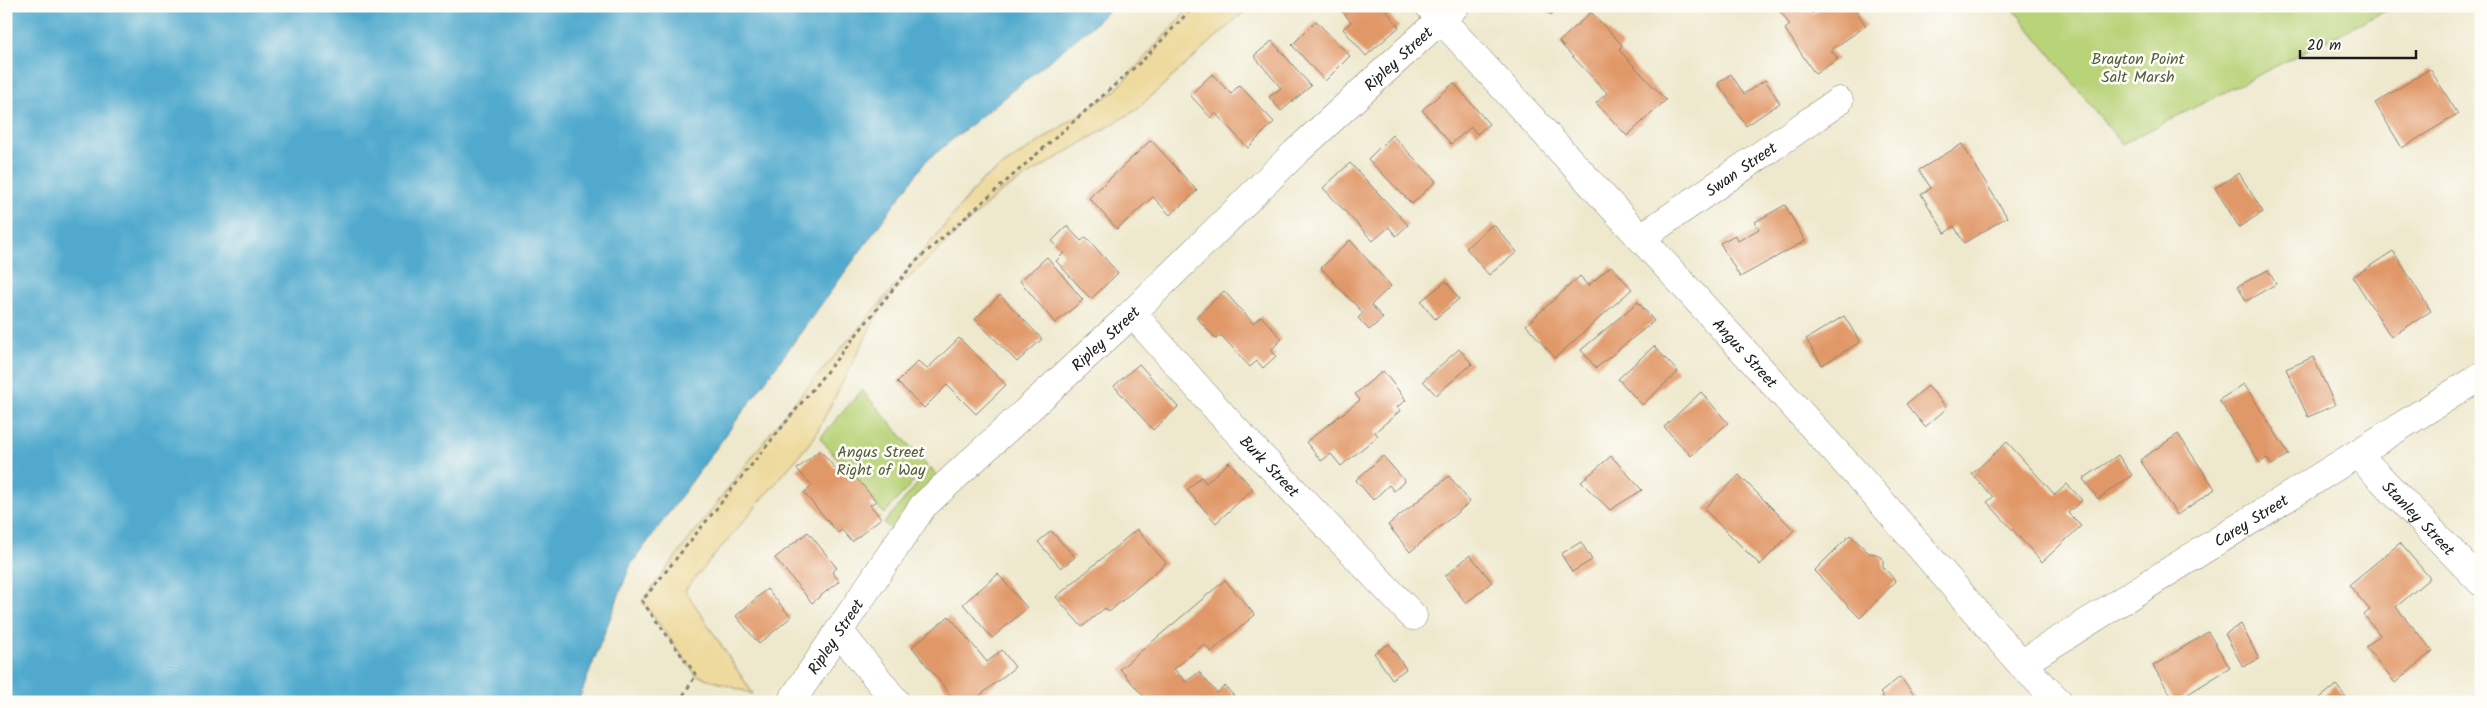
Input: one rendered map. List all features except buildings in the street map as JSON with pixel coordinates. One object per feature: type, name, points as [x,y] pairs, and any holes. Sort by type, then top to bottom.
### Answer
[{"type":"street","name":"Angus Street","points":[[1442,11],[1877,498],[2021,664],[2059,702]]},
{"type":"street","name":"Ripley Street","points":[[791,702],[923,506],[1132,313],[1442,11]]},
{"type":"street","name":"Swan Street","points":[[1642,237],[1839,101]]},
{"type":"street","name":"Burk Street","points":[[1132,313],[1231,425],[1413,616]]},
{"type":"street","name":"Carey Street","points":[[2021,664],[2481,376]]},
{"type":"street","name":"Stanley Street","points":[[2357,454],[2481,582]]},
{"type":"street","points":[[839,630],[896,702]]},
{"type":"path","points":[[678,702],[696,675],[642,601],[914,263],[1144,59],[1194,6]]},
{"type":"green space","name":"Brayton Point Salt Marsh","points":[[2011,6],[2395,6],[2122,144]]},
{"type":"green space","name":"Angus Street Right of Way","points":[[862,390],[927,466],[884,514],[820,438]]},
{"type":"green space","points":[[931,468],[939,478],[896,535],[884,523]]},
{"type":"sand","points":[[1191,6],[1250,6],[1136,110],[999,193],[884,301],[814,438],[685,590],[753,694],[696,675],[642,601],[788,410],[877,307],[982,180],[1115,91]]},
{"type":"water","points":[[6,6],[1113,6],[1098,21],[926,161],[630,566],[578,702],[6,702]]}]
